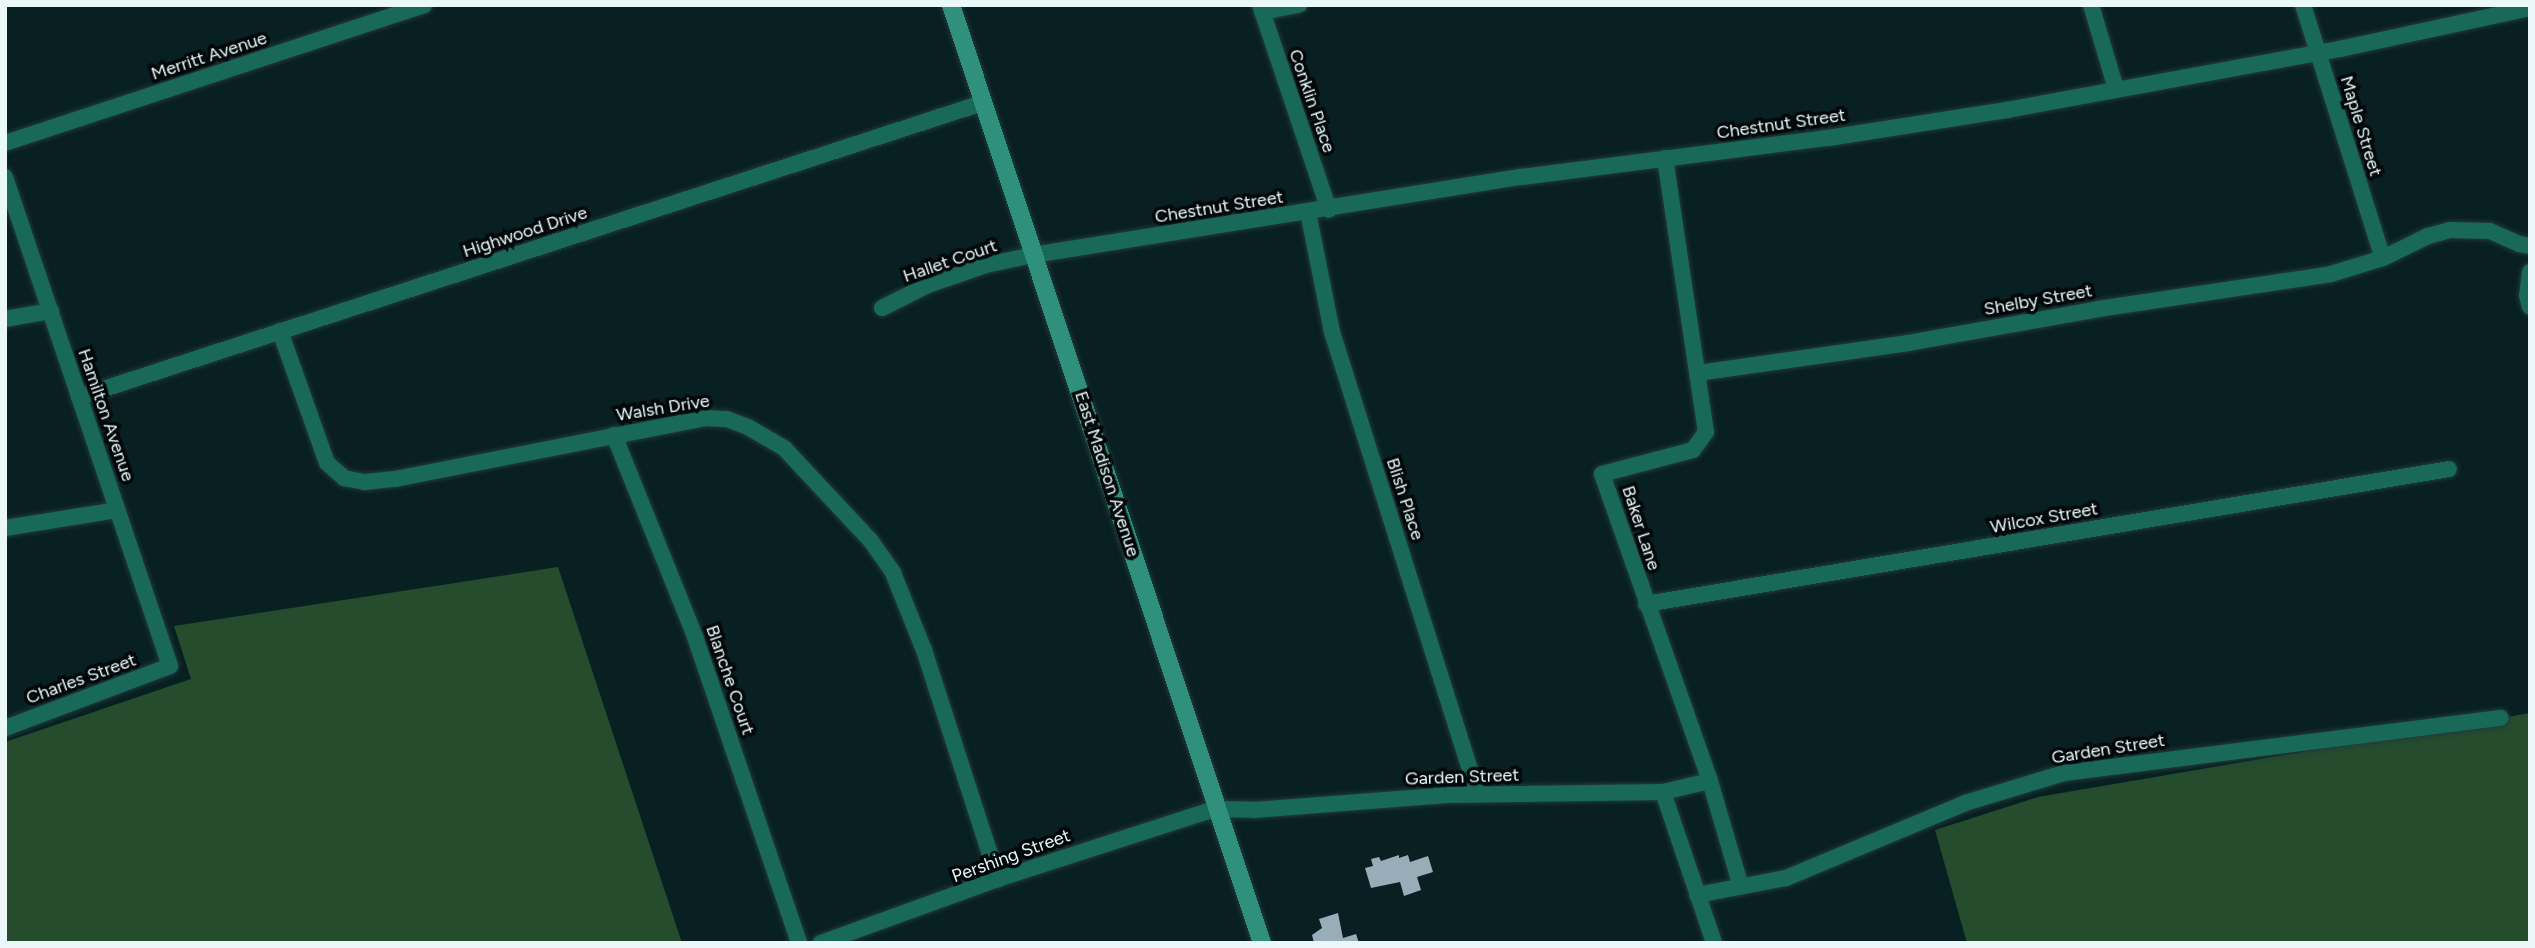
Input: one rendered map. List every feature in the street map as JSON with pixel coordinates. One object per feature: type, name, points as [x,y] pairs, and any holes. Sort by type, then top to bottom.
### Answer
[{"type":"main road","name":"East Madison Avenue","points":[[951,5],[1098,444],[1215,809],[1262,943]]},
{"type":"street","name":"Merritt Avenue","points":[[5,143],[424,5]]},
{"type":"street","points":[[1261,9],[1299,5]]},
{"type":"street","points":[[2091,5],[2116,89]]},
{"type":"street","name":"Maple Street","points":[[2303,5],[2383,258]]},
{"type":"street","name":"Chestnut Street","points":[[1033,255],[1329,210],[1522,177],[1842,136],[2318,53],[2530,8]]},
{"type":"street","name":"Conklin Place","points":[[1261,9],[1329,210]]},
{"type":"street","name":"Highwood Drive","points":[[79,397],[982,103]]},
{"type":"street","name":"Baker Lane","points":[[1665,158],[1706,432],[1701,443],[1693,450],[1602,474],[1710,781],[1741,887]]},
{"type":"street","name":"Hamilton Avenue","points":[[5,177],[170,666]]},
{"type":"street","name":"Blish Place","points":[[1308,212],[1332,332],[1478,794]]},
{"type":"street","name":"Shelby Street","points":[[1698,373],[1908,343],[2098,309],[2331,274],[2383,258],[2428,236],[2450,230],[2490,231],[2530,246]]},
{"type":"street","name":"Hallet Court","points":[[882,308],[928,285],[986,265],[1033,255]]},
{"type":"street","points":[[2530,272],[2527,295],[2530,307]]},
{"type":"street","points":[[5,319],[51,311]]},
{"type":"street","name":"Walsh Drive","points":[[280,331],[327,463],[344,478],[365,482],[395,479],[705,418],[727,419],[748,427],[783,448],[871,541],[892,573],[909,608],[998,879]]},
{"type":"street","name":"Blanche Court","points":[[614,435],[695,637],[799,943]]},
{"type":"street","name":"Wilcox Street","points":[[1646,604],[2449,469]]},
{"type":"street","points":[[5,528],[117,510]]},
{"type":"street","name":"Charles Street","points":[[5,727],[170,666]]},
{"type":"street","name":"Garden Street","points":[[1697,895],[1786,877],[1965,803],[2064,773],[2501,718]]},
{"type":"street","name":"Garden Street","points":[[1215,809],[1254,810],[1478,794],[1663,792],[1710,781]]},
{"type":"street","points":[[1663,792],[1714,943]]},
{"type":"street","name":"Pershing Street","points":[[821,943],[998,879],[1215,809]]},
{"type":"green space","points":[[558,567],[682,943],[5,943],[5,742],[191,679],[174,626]]},
{"type":"green space","points":[[2530,713],[2530,943],[1967,943],[1935,830],[2038,797]]},
{"type":"building","points":[[1399,855],[1399,858],[1408,855],[1410,862],[1428,856],[1433,872],[1417,877],[1421,890],[1404,896],[1400,882],[1371,888],[1365,868],[1373,866],[1371,859],[1379,857],[1381,861]]},
{"type":"building","points":[[1338,913],[1343,938],[1356,934],[1359,943],[1314,943],[1312,935],[1322,928],[1319,919]]}]
